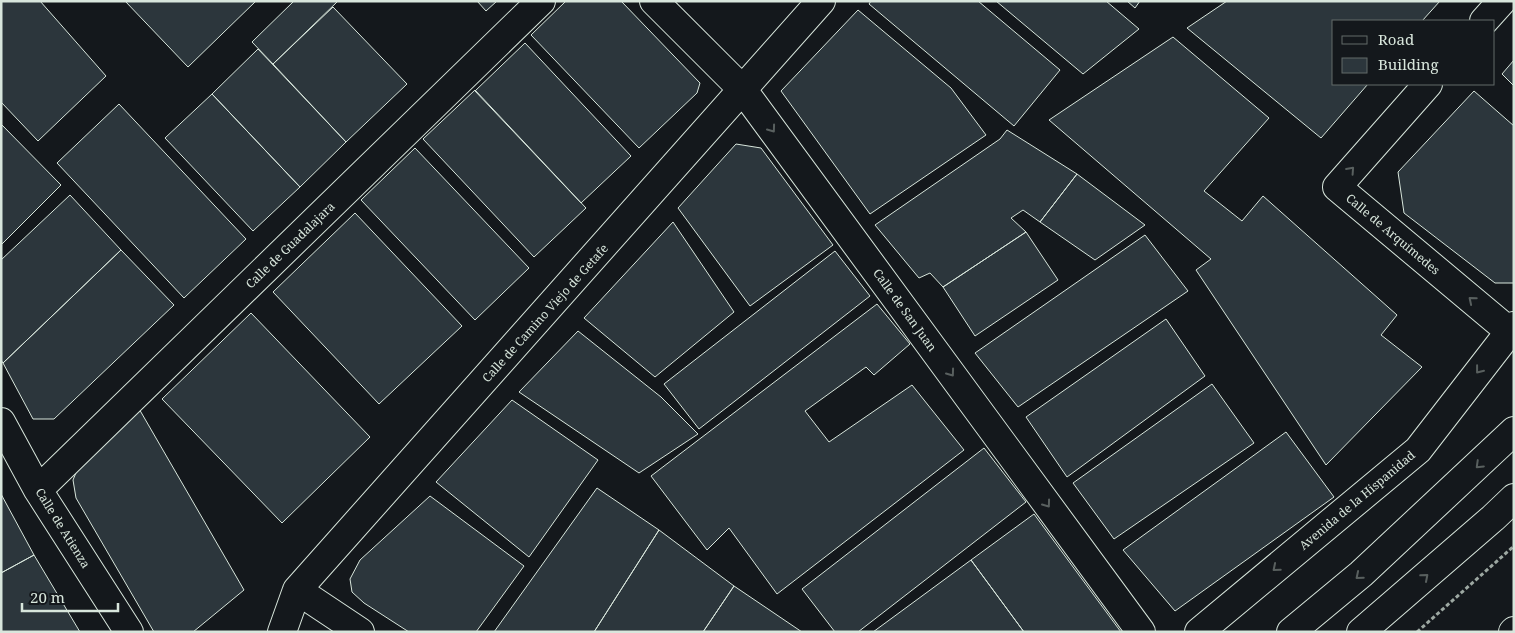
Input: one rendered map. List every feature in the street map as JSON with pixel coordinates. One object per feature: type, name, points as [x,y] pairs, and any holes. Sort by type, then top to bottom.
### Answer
[{"type":"street","name":"Calle de Guadalajara","points":[[38,490],[541,1]]},
{"type":"street","name":"Calle de San Juan","points":[[654,1],[743,90],[1141,632]]},
{"type":"street","name":"Calle de Camino Viejo de Getafe","points":[[282,632],[297,590],[821,1]]},
{"type":"street","points":[[1485,20],[1502,1]]},
{"type":"street","name":"Calle de Arquímedes","points":[[1427,85],[1337,187],[1511,328]]},
{"type":"street","name":"Avenida de la Hispanidad","points":[[1199,632],[1418,450],[1511,328]]},
{"type":"street","name":"Calle de Atienza","points":[[1,422],[38,490],[129,632]]},
{"type":"street","points":[[1291,632],[1361,574],[1514,431]]},
{"type":"street","points":[[1361,632],[1514,498]]},
{"type":"street","points":[[297,590],[360,632]]},
{"type":"path","points":[[1417,632],[1514,546]]},
{"type":"building","points":[[1,1],[40,1],[106,76],[38,141],[1,102]]},
{"type":"building","points":[[125,1],[256,1],[188,67]]},
{"type":"building","points":[[294,1],[338,1],[273,64],[252,42]]},
{"type":"building","points":[[477,1],[497,1],[486,11]]},
{"type":"building","points":[[566,1],[621,1],[700,83],[697,93],[639,148],[531,35]]},
{"type":"building","points":[[871,1],[978,1],[1060,70],[1014,126],[869,4]]},
{"type":"building","points":[[996,1],[1106,1],[1139,29],[1083,74]]},
{"type":"building","points":[[1127,1],[1140,1],[1135,8]]},
{"type":"building","points":[[1227,1],[1440,1],[1423,20],[1332,20],[1332,85],[1367,85],[1321,138],[1187,28]]},
{"type":"building","points":[[333,7],[407,84],[346,142],[273,64]]},
{"type":"building","points":[[858,10],[951,88],[986,135],[870,214],[781,91]]},
{"type":"building","points":[[1173,37],[1269,118],[1204,191],[1242,221],[1263,196],[1397,315],[1381,335],[1422,367],[1326,465],[1196,270],[1211,259],[1049,120]]},
{"type":"building","points":[[525,43],[631,156],[581,203],[475,91]]},
{"type":"building","points":[[258,49],[346,142],[300,187],[212,94]]},
{"type":"building","points":[[1514,60],[1514,86],[1502,74]]},
{"type":"building","points":[[475,90],[586,208],[534,257],[423,139]]},
{"type":"building","points":[[1474,91],[1514,126],[1514,283],[1495,283],[1404,213],[1398,172]]},
{"type":"building","points":[[212,94],[300,187],[253,231],[165,138]]},
{"type":"building","points":[[119,104],[246,239],[184,298],[57,163]]},
{"type":"building","points":[[1,124],[61,185],[1,245]]},
{"type":"building","points":[[1007,130],[1077,174],[1040,222],[1023,210],[1011,218],[1026,232],[943,287],[930,273],[919,278],[875,225],[1000,139]]},
{"type":"building","points":[[736,144],[761,148],[833,245],[750,306],[678,208]]},
{"type":"building","points":[[415,148],[529,268],[475,320],[361,200]]},
{"type":"building","points":[[1077,174],[1145,225],[1095,260],[1040,222]]},
{"type":"building","points":[[70,195],[121,250],[3,363],[1,360],[1,260]]},
{"type":"building","points":[[355,213],[462,326],[379,404],[273,292]]},
{"type":"building","points":[[673,222],[734,312],[655,377],[584,318]]},
{"type":"building","points":[[1026,232],[1058,280],[975,336],[943,287]]},
{"type":"building","points":[[1145,235],[1188,291],[1018,407],[975,353]]},
{"type":"building","points":[[121,250],[174,305],[54,419],[33,419],[3,363]]},
{"type":"building","points":[[835,251],[870,296],[699,429],[664,384]]},
{"type":"building","points":[[877,304],[910,344],[874,375],[866,367],[805,411],[829,442],[912,385],[964,450],[777,594],[729,528],[707,550],[651,476]]},
{"type":"building","points":[[251,313],[370,437],[282,523],[162,399]]},
{"type":"building","points":[[1166,319],[1205,376],[1067,477],[1026,417]]},
{"type":"building","points":[[578,331],[661,397],[698,434],[639,473],[519,392]]},
{"type":"building","points":[[1212,384],[1254,443],[1114,539],[1073,483]]},
{"type":"building","points":[[512,400],[598,460],[529,557],[436,482]]},
{"type":"building","points":[[138,407],[244,590],[193,632],[154,632],[76,498],[73,480],[80,463]]},
{"type":"building","points":[[1286,432],[1334,497],[1175,611],[1123,550]]},
{"type":"building","points":[[984,448],[1026,502],[858,632],[835,632],[802,589]]},
{"type":"building","points":[[597,488],[659,530],[594,632],[494,632]]},
{"type":"building","points":[[1,494],[34,555],[1,573]]},
{"type":"building","points":[[430,496],[524,566],[476,632],[409,632],[364,603],[352,592],[350,579],[360,560]]},
{"type":"building","points":[[1034,514],[1121,632],[1024,632],[971,560]]},
{"type":"building","points":[[659,530],[734,586],[703,632],[594,632]]},
{"type":"building","points":[[34,555],[80,632],[1,632],[1,573]]},
{"type":"building","points":[[971,560],[1024,632],[873,632]]},
{"type":"building","points":[[734,586],[802,632],[703,632]]}]
